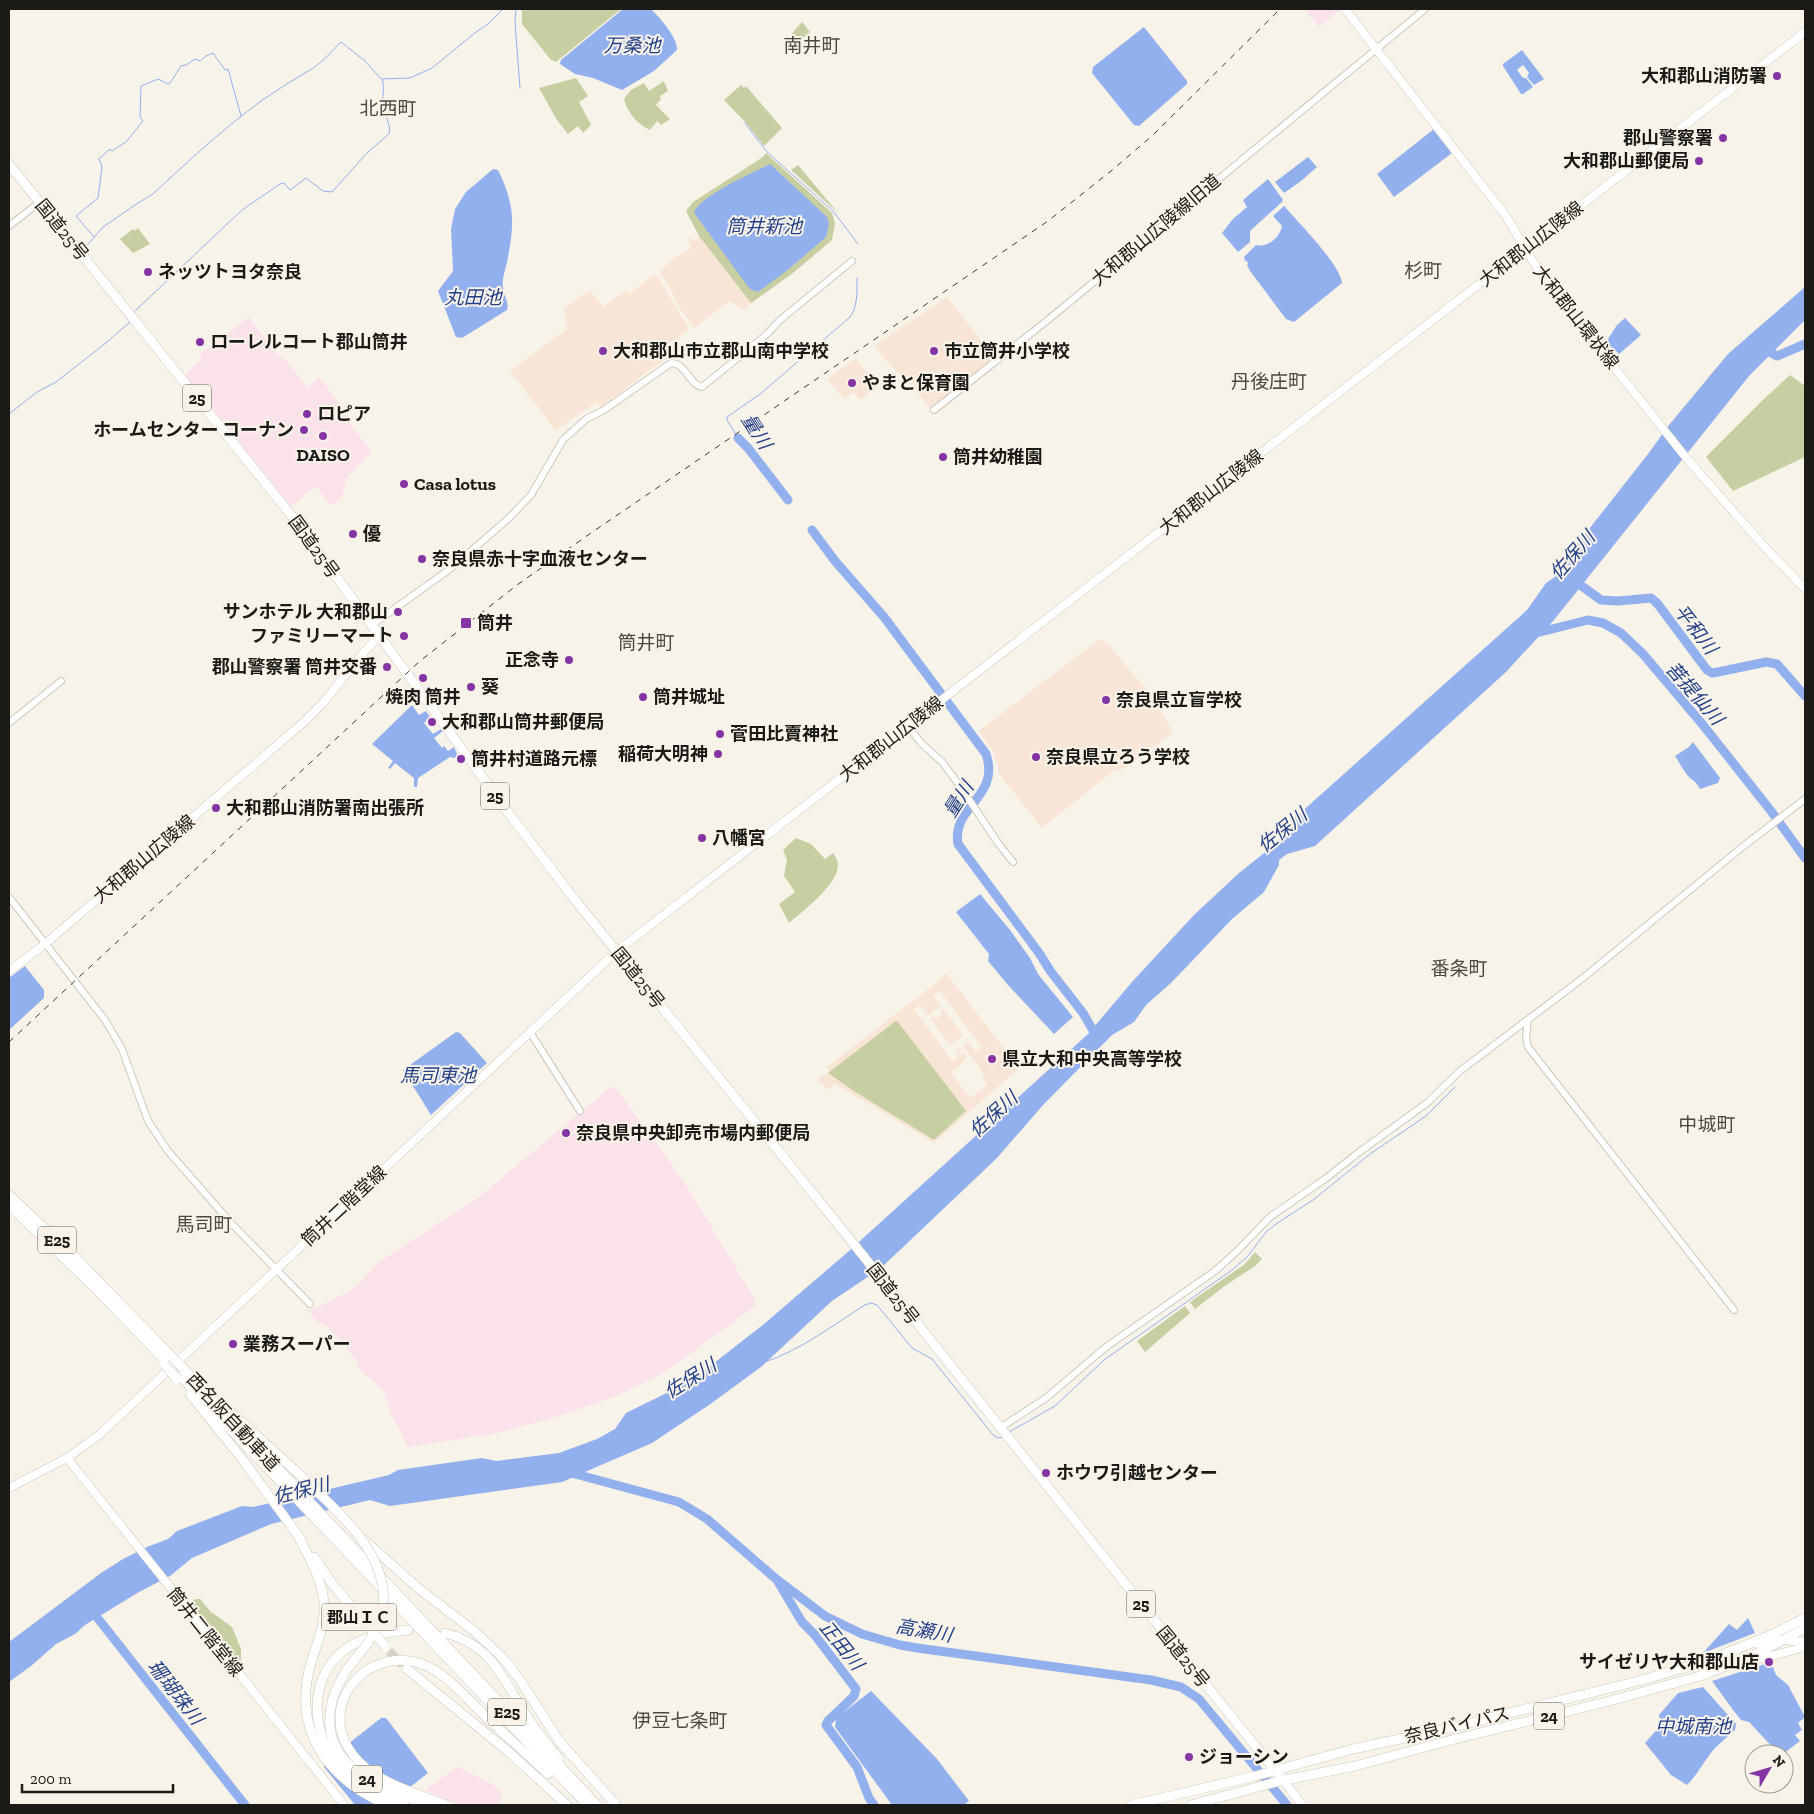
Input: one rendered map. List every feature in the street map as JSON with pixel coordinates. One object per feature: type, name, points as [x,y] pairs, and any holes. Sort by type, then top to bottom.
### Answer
[{"type":"highway","name":"国道25号","points":[[9,164],[295,520],[510,815],[617,951],[849,1238],[1282,1781]]},
{"type":"highway","name":"西名阪自動車道","points":[[9,1195],[101,1288],[168,1361]]},
{"type":"highway","name":"西名阪自動車道","points":[[9,1205],[101,1288],[115,1308],[182,1374],[375,1577],[414,1624],[585,1805]]},
{"type":"highway","points":[[182,1374],[299,1474],[398,1571],[488,1644],[512,1668],[559,1740],[616,1805]]},
{"type":"highway","points":[[182,1374],[298,1536],[314,1568],[325,1604],[323,1625],[310,1666],[307,1683],[306,1709],[312,1735],[349,1776],[369,1789],[404,1805]]},
{"type":"highway","name":"24","points":[[349,1524],[368,1549],[380,1572],[384,1597],[376,1630],[340,1680],[332,1698],[329,1716],[332,1737],[346,1762],[362,1776],[374,1783],[423,1801]]},
{"type":"highway","name":"郡山ＩＣ","points":[[298,1536],[334,1586],[387,1649]]},
{"type":"highway","name":"奈良バイパス","points":[[1132,1805],[1257,1776],[1353,1749],[1446,1729],[1642,1680],[1704,1662],[1771,1635],[1805,1618]]},
{"type":"highway","name":"西名阪自動車道","points":[[414,1624],[598,1805]]},
{"type":"highway","points":[[387,1805],[372,1799],[349,1784],[330,1765],[321,1745],[317,1698],[320,1685],[331,1664],[347,1648],[368,1638],[414,1624]]},
{"type":"highway","name":"奈良バイパス","points":[[1190,1805],[1282,1781],[1355,1766],[1700,1676],[1737,1663],[1805,1628]]},
{"type":"highway","points":[[445,1633],[465,1639],[488,1656],[502,1674],[537,1731],[598,1805]]},
{"type":"highway","points":[[446,1805],[423,1801],[392,1784],[367,1769],[348,1748],[341,1730],[340,1711],[342,1701],[358,1678],[375,1666],[396,1660],[419,1663],[429,1667],[446,1680],[585,1805]]},
{"type":"highway","points":[[407,1669],[509,1752],[567,1805]]},
{"type":"main road","name":"大和郡山環状線","points":[[1345,9],[1506,216],[1558,297],[1688,460],[1762,544],[1805,589]]},
{"type":"main road","name":"大和郡山広陵線","points":[[617,951],[1805,32]]},
{"type":"main road","name":"大和郡山広陵線","points":[[9,972],[45,944],[304,722],[328,698],[364,652],[380,635]]},
{"type":"main road","name":"筒井二階堂線","points":[[9,1488],[68,1458],[105,1429],[617,951]]},
{"type":"main road","name":"筒井二階堂線","points":[[68,1458],[344,1805]]},
{"type":"main road","points":[[1732,1651],[1774,1639],[1805,1642]]},
{"type":"main road","points":[[1737,1663],[1805,1646]]},
{"type":"main road","points":[[1282,1781],[1302,1805]]},
{"type":"street","name":"大和郡山広陵線旧道","points":[[934,410],[1050,318],[1425,9]]},
{"type":"street","points":[[9,226],[40,202]]},
{"type":"street","points":[[372,625],[450,569],[508,519],[531,495],[560,443],[586,419],[604,410],[671,363],[679,365],[697,386],[702,387],[852,261]]},
{"type":"street","points":[[9,723],[61,681]]},
{"type":"street","points":[[908,726],[920,743],[942,762],[1013,862]]},
{"type":"street","points":[[1004,1432],[1106,1347],[1215,1271],[1270,1217],[1318,1185],[1358,1153],[1427,1103],[1460,1071],[1528,1020],[1805,799]]},
{"type":"street","points":[[9,897],[106,1020],[122,1049],[148,1122],[168,1151],[194,1182],[310,1304]]},
{"type":"street","points":[[1528,1020],[1526,1037],[1528,1047],[1734,1310]]},
{"type":"street","points":[[530,1032],[580,1111]]},
{"type":"shaded area","points":[[1305,9],[1339,9],[1340,10],[1319,27]]},
{"type":"shaded area","name":"大和郡山市立郡山南中学校","points":[[699,236],[751,303],[744,310],[730,301],[694,328],[679,307],[659,272],[674,258],[689,250],[691,247],[688,240],[689,237],[694,241]]},
{"type":"shaded area","name":"大和郡山市立郡山南中学校","points":[[653,275],[657,276],[688,327],[687,331],[666,346],[671,357],[648,371],[601,407],[597,402],[556,430],[510,371],[567,329],[564,308],[590,290],[603,307],[626,290],[629,294]]},
{"type":"shaded area","name":"市立筒井小学校","points":[[947,297],[995,360],[930,409],[914,388],[886,361],[875,345]]},
{"type":"shaded area","points":[[249,317],[278,355],[287,362],[308,388],[320,377],[344,411],[353,428],[372,451],[349,475],[340,500],[330,505],[316,486],[291,506],[185,374],[202,360],[199,355]]},
{"type":"shaded area","name":"やまと保育園","points":[[856,359],[878,386],[860,400],[853,392],[844,399],[827,379]]},
{"type":"shaded area","points":[[1100,639],[1108,644],[1145,687],[1172,730],[1172,733],[1125,768],[1115,770],[1042,828],[999,774],[992,750],[979,731]]},
{"type":"shaded area","name":"県立大和中央高等学校","points":[[946,973],[1019,1068],[934,1143],[835,1084],[828,1090],[817,1080],[829,1071],[827,1067],[936,983]],"holes":[[[940,991],[982,1048],[976,1052],[968,1042],[963,1046],[985,1076],[982,1078],[987,1085],[970,1098],[951,1073],[964,1062],[963,1060],[967,1057],[964,1052],[960,1055],[958,1053],[962,1050],[960,1048],[955,1052],[958,1057],[952,1061],[914,1009],[920,1005],[928,1016],[941,1006],[933,995]],[[837,1066],[962,1105],[966,1111],[934,1140],[852,1090],[828,1073]]]},
{"type":"shaded area","name":"県立大和中央高等学校","points":[[943,1009],[963,1035],[950,1045],[930,1018],[933,1016],[936,1019],[942,1014],[940,1011]]},
{"type":"shaded area","points":[[611,1087],[615,1087],[688,1188],[755,1300],[755,1306],[665,1372],[614,1397],[556,1417],[498,1433],[408,1447],[391,1414],[384,1391],[360,1370],[356,1360],[337,1336],[329,1328],[317,1322],[309,1311],[346,1293],[358,1284],[379,1262],[479,1197]]},
{"type":"shaded area","points":[[457,1767],[491,1783],[502,1793],[498,1805],[460,1805],[425,1790]]},
{"type":"green space","points":[[522,9],[621,9],[556,62],[551,60],[522,24]]},
{"type":"green space","points":[[802,22],[810,32],[793,47],[787,39]]},
{"type":"green space","points":[[576,78],[588,96],[579,102],[591,125],[583,133],[578,126],[568,134],[557,120],[539,88]]},
{"type":"green space","points":[[664,81],[668,91],[660,96],[661,99],[656,105],[670,119],[661,125],[657,121],[650,130],[633,117],[624,99],[631,90],[644,83],[649,91]]},
{"type":"green space","points":[[741,85],[744,88],[746,86],[782,128],[764,146],[746,123],[724,100]]},
{"type":"green space","name":"筒井新池","points":[[766,153],[832,213],[835,223],[832,240],[793,273],[751,303],[699,236],[686,211],[693,202],[763,157]]},
{"type":"green space","points":[[798,165],[838,213],[791,170]]},
{"type":"green space","points":[[138,228],[150,244],[133,253],[120,239],[133,229],[134,231]]},
{"type":"green space","points":[[1790,375],[1805,386],[1805,457],[1733,491],[1706,457]]},
{"type":"green space","points":[[796,838],[811,844],[825,859],[833,853],[838,864],[837,872],[827,888],[789,923],[779,904],[795,892],[784,876],[787,860],[783,850]]},
{"type":"green space","points":[[896,1021],[966,1111],[934,1140],[852,1090],[828,1073]]},
{"type":"green space","points":[[1255,1252],[1262,1259],[1255,1266],[1195,1309],[1190,1302],[1245,1264]]},
{"type":"green space","points":[[1185,1306],[1190,1313],[1145,1352],[1137,1341]]},
{"type":"green space","points":[[200,1599],[211,1612],[232,1627],[241,1649],[239,1665],[189,1602]]},
{"type":"water","name":"万桑池","points":[[623,9],[651,9],[672,34],[677,50],[654,71],[622,90],[593,78],[575,74],[560,64],[561,60]]},
{"type":"water","points":[[1144,27],[1187,81],[1187,84],[1139,126],[1134,125],[1092,73],[1093,67]]},
{"type":"water","points":[[1522,50],[1544,79],[1534,85],[1527,77],[1529,73],[1523,65],[1517,70],[1533,87],[1521,94],[1503,64]]},
{"type":"water","points":[[1434,129],[1452,153],[1394,197],[1377,174]]},
{"type":"water","points":[[1308,157],[1317,167],[1284,193],[1275,182]]},
{"type":"water","name":"筒井新池","points":[[770,164],[827,217],[829,224],[826,237],[758,292],[750,289],[694,213],[698,206],[716,192]]},
{"type":"water","name":"丸田池","points":[[493,169],[498,170],[507,192],[512,212],[512,233],[503,277],[507,310],[462,338],[456,337],[438,291],[453,271],[451,229],[455,209],[466,192]]},
{"type":"water","points":[[1268,179],[1283,200],[1250,231],[1250,242],[1238,252],[1222,233],[1232,220],[1247,207],[1243,200]]},
{"type":"water","points":[[1284,206],[1334,265],[1342,283],[1294,322],[1286,319],[1250,271],[1244,257],[1256,245],[1265,245],[1276,238],[1282,226],[1273,216]]},
{"type":"water","name":"佐保川","points":[[1805,287],[1805,320],[1749,376],[1554,620],[1506,672],[1315,846],[1287,854],[1279,860],[1279,865],[1264,892],[1232,919],[1172,982],[1146,1005],[1134,1022],[1112,1035],[1044,1104],[997,1158],[881,1268],[832,1301],[761,1367],[652,1443],[562,1482],[390,1506],[370,1500],[271,1524],[192,1558],[170,1576],[139,1592],[85,1625],[75,1634],[56,1644],[9,1682],[9,1642],[101,1573],[123,1559],[168,1539],[177,1531],[242,1506],[253,1507],[389,1475],[398,1470],[482,1458],[496,1461],[559,1453],[597,1439],[615,1429],[626,1413],[691,1381],[764,1324],[849,1251],[1088,1034],[1132,982],[1194,915],[1239,873],[1278,842],[1288,824],[1527,610],[1546,583],[1568,568],[1571,552],[1669,425],[1728,354]]},
{"type":"water","points":[[1625,318],[1641,335],[1619,354],[1606,342],[1617,325]]},
{"type":"water","points":[[412,705],[419,715],[426,711],[430,717],[424,723],[433,734],[441,729],[443,731],[434,738],[442,748],[444,746],[448,751],[454,747],[459,759],[450,757],[418,778],[417,787],[414,787],[414,778],[395,763],[390,769],[388,768],[393,761],[372,744]]},
{"type":"water","points":[[1693,742],[1720,778],[1718,783],[1700,789],[1683,770],[1675,756]]},
{"type":"water","points":[[980,894],[1010,930],[1030,958],[1038,974],[1073,1017],[1054,1034],[988,961],[989,954],[956,912]]},
{"type":"water","points":[[25,966],[44,990],[44,998],[9,1030],[9,978]]},
{"type":"water","name":"馬司東池","points":[[456,1032],[460,1033],[487,1063],[431,1115],[403,1070]]},
{"type":"water","points":[[1748,1618],[1755,1633],[1703,1653],[1729,1624],[1737,1630]]},
{"type":"water","name":"中城南池","points":[[1771,1662],[1776,1675],[1788,1685],[1805,1717],[1798,1723],[1802,1730],[1795,1735],[1800,1741],[1794,1746],[1794,1744],[1770,1744],[1749,1722],[1741,1720],[1712,1681]]},
{"type":"water","name":"中城南池","points":[[1703,1687],[1736,1724],[1735,1730],[1714,1749],[1687,1785],[1671,1775],[1645,1743],[1661,1725],[1659,1715],[1678,1693]]},
{"type":"water","points":[[871,1691],[937,1759],[969,1801],[964,1805],[892,1805],[835,1727],[836,1718]]},
{"type":"water","points":[[381,1718],[386,1718],[428,1773],[387,1805],[355,1805],[324,1767],[325,1762]]},
{"type":"waterway","points":[[84,249],[103,227],[153,194],[233,123],[261,101],[314,67],[341,42],[365,61],[381,79],[410,78],[432,68],[488,24],[503,9]]},
{"type":"waterway","points":[[516,9],[515,22],[520,88]]},
{"type":"waterway","points":[[94,237],[76,216],[98,198],[102,167],[99,159],[110,149],[112,151],[126,142],[143,121],[140,117],[141,86],[158,79],[168,84],[181,66],[195,59],[200,61],[213,53],[225,70],[228,69],[241,116]]},
{"type":"waterway","points":[[135,311],[242,210],[280,184],[284,183],[290,190],[306,178],[323,191],[332,192],[367,153],[389,134],[390,131],[383,103],[384,87],[382,81],[384,80]]},
{"type":"waterway","name":"量川","points":[[745,123],[767,152],[833,211],[858,244]]},
{"type":"waterway","name":"量川","points":[[738,438],[727,417],[760,394],[849,318],[854,309],[857,294],[857,278]]},
{"type":"waterway","points":[[9,414],[37,392],[56,382],[130,322],[116,304]]},
{"type":"waterway","points":[[1762,348],[1777,356],[1805,344]]},
{"type":"waterway","name":"量川","points":[[738,438],[748,448],[788,500]]},
{"type":"waterway","name":"量川","points":[[812,530],[835,561],[884,617],[986,754],[989,769],[987,781],[982,792],[962,820],[958,831],[958,844],[1083,1013],[1098,1039]]},
{"type":"waterway","name":"平和川","points":[[1572,584],[1576,582],[1601,600],[1618,601],[1651,598],[1657,603],[1707,670],[1712,673],[1766,662],[1777,664],[1805,696]]},
{"type":"waterway","name":"菩提仙川","points":[[1532,634],[1588,620],[1603,623],[1621,633],[1643,654],[1703,725],[1771,811],[1805,858]]},
{"type":"waterway","points":[[1009,1432],[1055,1406],[1104,1360],[1232,1270],[1248,1256],[1266,1232],[1313,1200],[1370,1154],[1426,1116],[1455,1087]]},
{"type":"waterway","points":[[765,1362],[804,1344],[871,1303],[877,1305],[912,1348],[932,1359],[994,1436],[1002,1437]]},
{"type":"waterway","name":"高瀬川","points":[[568,1472],[679,1502],[707,1519],[775,1578],[825,1616],[862,1634],[917,1648],[1151,1680],[1181,1687],[1199,1699],[1287,1805]]},
{"type":"waterway","name":"正田川","points":[[777,1580],[802,1622],[814,1634],[856,1689],[854,1696],[826,1725],[857,1767],[869,1798],[874,1805]]},
{"type":"waterway","name":"珊瑚珠川","points":[[88,1612],[96,1616],[245,1805]]},
{"type":"tunnel","points":[[389,1651],[403,1665]]},
{"type":"railway","points":[[9,1042],[420,661],[517,585],[591,533],[1048,221],[1152,136],[1280,9]]},
{"type":"place","name":"大和郡山消防署","points":[[1777,76]]},
{"type":"place","name":"郡山警察署","points":[[1723,138]]},
{"type":"place","name":"大和郡山郵便局","points":[[1699,161]]},
{"type":"place","name":"ネッツトヨタ奈良","points":[[148,272]]},
{"type":"place","name":"ローレルコート郡山筒井","points":[[200,342]]},
{"type":"place","name":"大和郡山市立郡山南中学校","points":[[603,351]]},
{"type":"place","name":"市立筒井小学校","points":[[934,351]]},
{"type":"place","name":"やまと保育園","points":[[852,383]]},
{"type":"place","name":"ロピア","points":[[307,414]]},
{"type":"place","name":"ホームセンター コーナン","points":[[304,430]]},
{"type":"place","name":"DAISO","points":[[323,436]]},
{"type":"place","name":"筒井幼稚園","points":[[943,457]]},
{"type":"place","name":"Casa lotus","points":[[404,484]]},
{"type":"place","name":"優","points":[[353,534]]},
{"type":"place","name":"奈良県赤十字血液センター","points":[[422,559]]},
{"type":"place","name":"サンホテル 大和郡山","points":[[398,612]]},
{"type":"place","name":"筒井","points":[[466,623]]},
{"type":"place","name":"ファミリーマート","points":[[404,636]]},
{"type":"place","name":"正念寺","points":[[569,660]]},
{"type":"place","name":"郡山警察署 筒井交番","points":[[387,667]]},
{"type":"place","name":"焼肉 筒井","points":[[423,678]]},
{"type":"place","name":"葵","points":[[471,687]]},
{"type":"place","name":"筒井城址","points":[[643,697]]},
{"type":"place","name":"奈良県立盲学校","points":[[1106,700]]},
{"type":"place","name":"大和郡山筒井郵便局","points":[[432,722]]},
{"type":"place","name":"菅田比賣神社","points":[[720,734]]},
{"type":"place","name":"稲荷大明神","points":[[718,754]]},
{"type":"place","name":"奈良県立ろう学校","points":[[1036,757]]},
{"type":"place","name":"筒井村道路元標","points":[[461,759]]},
{"type":"place","name":"大和郡山消防署南出張所","points":[[216,808]]},
{"type":"place","name":"八幡宮","points":[[702,838]]},
{"type":"place","name":"県立大和中央高等学校","points":[[992,1059]]},
{"type":"place","name":"奈良県中央卸売市場内郵便局","points":[[566,1133]]},
{"type":"place","name":"業務スーパー","points":[[233,1344]]},
{"type":"place","name":"ホウワ引越センター","points":[[1046,1473]]},
{"type":"place","name":"サイゼリヤ大和郡山店","points":[[1769,1662]]},
{"type":"place","name":"ジョーシン","points":[[1189,1757]]},
{"type":"district","name":"南井町","points":[[812,45]]},
{"type":"district","name":"北西町","points":[[388,108]]},
{"type":"district","name":"杉町","points":[[1423,270]]},
{"type":"district","name":"丹後庄町","points":[[1269,381]]},
{"type":"district","name":"筒井町","points":[[646,642]]},
{"type":"district","name":"番条町","points":[[1459,968]]},
{"type":"district","name":"中城町","points":[[1707,1124]]},
{"type":"district","name":"馬司町","points":[[204,1224]]},
{"type":"district","name":"伊豆七条町","points":[[680,1720]]}]
